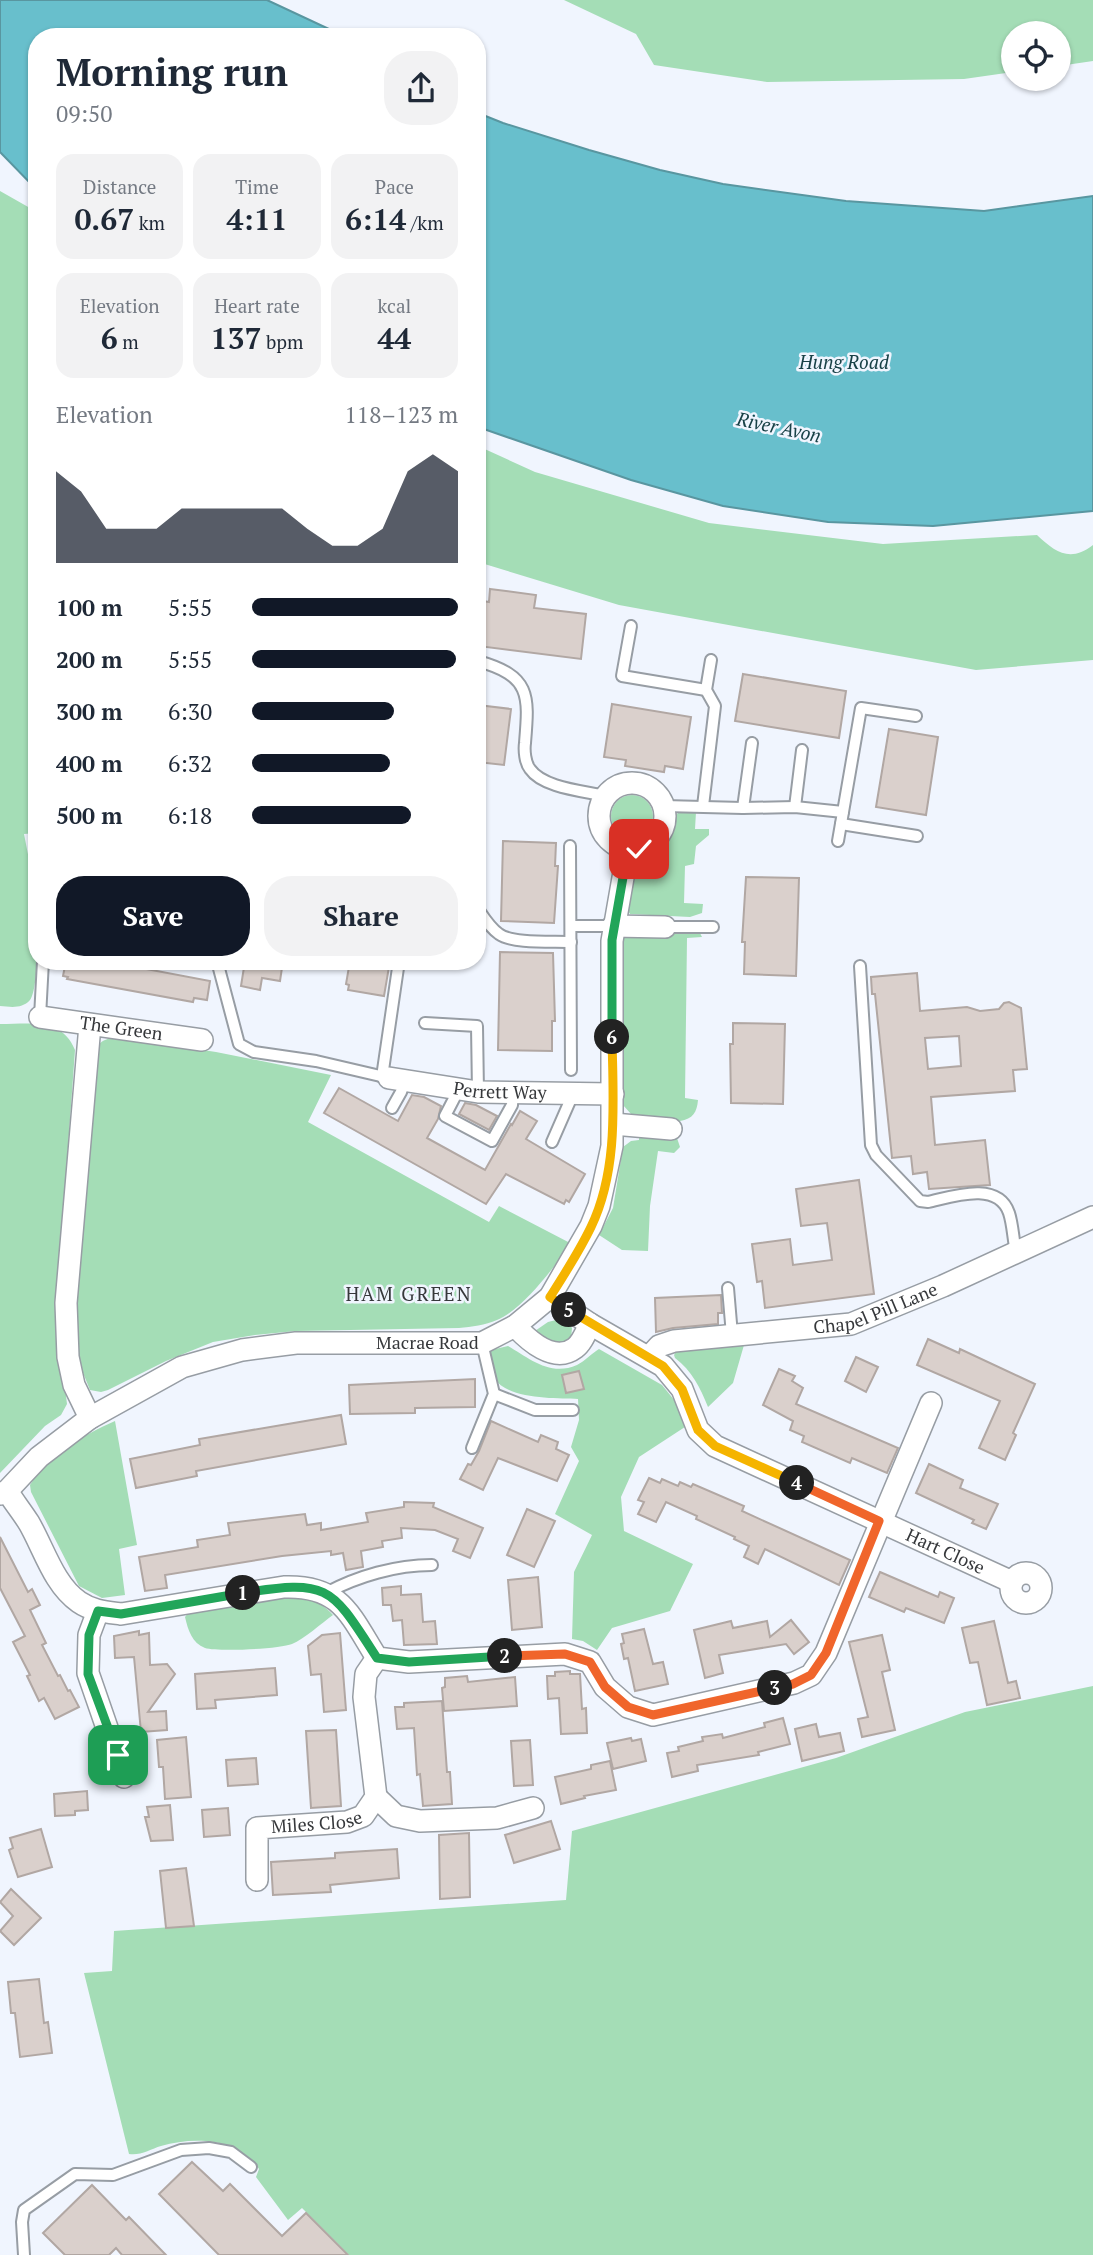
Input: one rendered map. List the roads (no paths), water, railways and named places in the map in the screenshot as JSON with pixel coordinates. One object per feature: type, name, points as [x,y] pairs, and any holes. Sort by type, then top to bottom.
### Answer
[{"type":"street","points":[[626,783],[649,787],[659,795],[664,806],[664,828],[658,837],[639,849],[617,846],[601,829],[600,806],[606,796],[614,787],[626,783]]},
{"type":"street","name":"Macrae Road","points":[[3,1492],[39,1457],[90,1418],[182,1367],[242,1350],[296,1343],[482,1343],[515,1325],[550,1297],[591,1226],[599,1206],[611,1146],[613,926],[628,849]]},
{"type":"street","points":[[613,926],[665,927]]},
{"type":"street","name":"The Green","points":[[40,1017],[202,1040]]},
{"type":"street","points":[[90,1025],[66,1303],[68,1357],[74,1385],[90,1418]]},
{"type":"street","name":"Perrett Way","points":[[392,1078],[469,1091],[613,1094]]},
{"type":"street","points":[[612,1124],[671,1129]]},
{"type":"street","name":"Chapel Pill Lane","points":[[649,1357],[659,1346],[674,1341],[851,1324],[943,1286],[1093,1217]]},
{"type":"street","name":"Hart Close","points":[[550,1297],[590,1324],[649,1357],[673,1375],[682,1389],[698,1430],[715,1446],[1012,1582]]},
{"type":"street","points":[[515,1325],[546,1350],[568,1352],[577,1347],[590,1324]]},
{"type":"street","points":[[3,1492],[28,1522],[69,1594],[80,1603],[98,1611],[121,1614],[284,1587],[305,1586],[326,1592],[346,1612],[377,1658],[409,1662],[565,1654],[590,1662],[605,1687],[628,1707],[653,1715],[793,1684],[811,1675],[826,1653],[930,1403]]},
{"type":"street","points":[[98,1611],[89,1635],[88,1674],[124,1777]]},
{"type":"street","name":"Miles Close","points":[[377,1658],[366,1674],[364,1697],[376,1797],[396,1816],[420,1821],[497,1818],[533,1808]]},
{"type":"street","name":"Miles Close","points":[[257,1880],[257,1828],[347,1822],[363,1816],[376,1797]]},
{"type":"lane","points":[[631,626],[622,676],[706,690]]},
{"type":"lane","points":[[703,806],[715,706],[706,690],[711,660]]},
{"type":"lane","points":[[486,665],[511,675],[524,691],[528,704],[524,750],[530,769],[550,784],[606,796]]},
{"type":"lane","points":[[838,841],[860,708],[916,716]]},
{"type":"lane","points":[[743,808],[752,743]]},
{"type":"lane","points":[[795,807],[802,750]]},
{"type":"lane","points":[[664,806],[795,807],[843,812]]},
{"type":"lane","points":[[841,824],[917,836]]},
{"type":"lane","points":[[570,846],[571,1070]]},
{"type":"lane","points":[[486,920],[500,936],[510,939],[571,942]]},
{"type":"lane","points":[[571,926],[613,926]]},
{"type":"lane","points":[[665,927],[713,927]]},
{"type":"lane","points":[[860,966],[871,1145],[876,1155],[920,1201],[928,1202],[981,1192],[995,1197],[1010,1213],[1016,1252]]},
{"type":"lane","points":[[40,1017],[43,970]]},
{"type":"lane","points":[[219,970],[239,1044],[254,1052],[316,1061],[392,1078]]},
{"type":"lane","points":[[392,1108],[401,1092],[392,1078],[398,970]]},
{"type":"lane","points":[[425,1023],[477,1026],[469,1091],[445,1116],[492,1141],[512,1105],[513,1093]]},
{"type":"lane","points":[[552,1142],[573,1094]]},
{"type":"lane","points":[[728,1288],[732,1335]]},
{"type":"lane","points":[[472,1448],[494,1394],[482,1343]]},
{"type":"lane","points":[[494,1394],[535,1410],[573,1410]]},
{"type":"lane","points":[[326,1592],[346,1582],[408,1565],[432,1565]]},
{"type":"lane","points":[[24,2255],[24,2210],[75,2174],[113,2175],[181,2150],[209,2148],[230,2152],[251,2168]]},
{"type":"water","points":[[0,0],[267,0],[327,28],[28,28],[28,181],[0,152]]},
{"type":"water","name":"Hung Road","points":[[486,116],[660,170],[723,184],[846,201],[984,211],[1093,196],[1093,511],[933,526],[828,522],[723,506],[631,480],[486,430]]},
{"type":"district","name":"HAM GREEN","points":[[409,1294]]},
{"type":"water label","name":"River Avon","points":[[779,427]]}]
